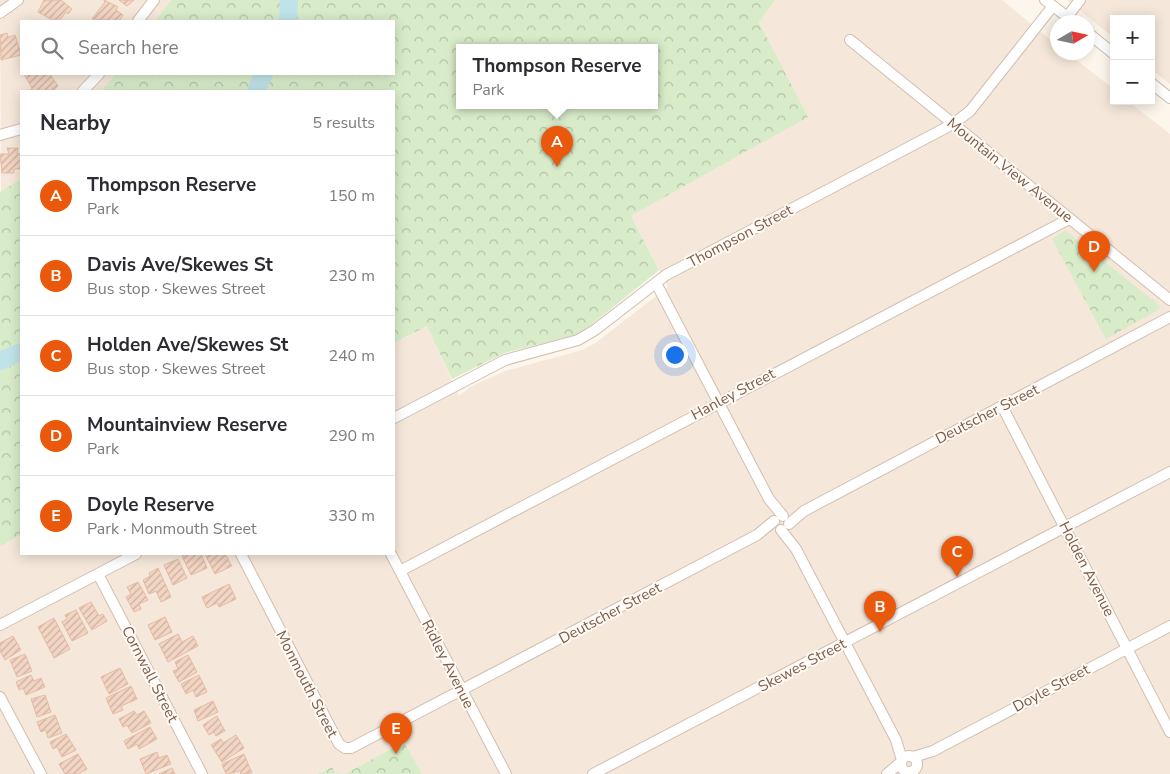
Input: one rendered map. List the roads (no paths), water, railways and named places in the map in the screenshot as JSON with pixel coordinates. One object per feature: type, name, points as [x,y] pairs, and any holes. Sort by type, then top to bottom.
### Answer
[{"type":"street","points":[[0,13],[18,0]]},
{"type":"street","points":[[139,20],[154,0]]},
{"type":"street","points":[[1073,15],[1080,0]]},
{"type":"street","points":[[1049,3],[1065,15]]},
{"type":"street","name":"Thompson Street","points":[[395,417],[504,360],[578,340],[595,330],[666,275],[953,124],[970,111],[1049,3]]},
{"type":"street","points":[[1095,39],[1110,51]]},
{"type":"street","name":"Mountain View Avenue","points":[[850,40],[1170,300]]},
{"type":"street","points":[[85,90],[98,75]]},
{"type":"street","points":[[1155,87],[1170,98]]},
{"type":"street","points":[[0,135],[20,129]]},
{"type":"street","name":"Hanley Street","points":[[400,571],[1069,219]]},
{"type":"street","points":[[656,283],[909,767]]},
{"type":"street","name":"Deutscher Street","points":[[462,691],[1170,317]]},
{"type":"street","name":"Holden Avenue","points":[[1002,406],[1170,732]]},
{"type":"street","name":"Skewes Street","points":[[593,774],[1170,472]]},
{"type":"street","points":[[0,625],[134,555]]},
{"type":"street","name":"Monmouth Street","points":[[241,555],[339,744],[345,748],[356,746],[462,691]]},
{"type":"street","name":"Ridley Avenue","points":[[391,555],[506,774]]},
{"type":"street","name":"Cornwall Street","points":[[98,574],[202,774]]},
{"type":"street","name":"Doyle Street","points":[[887,774],[909,767],[933,751],[1170,626]]},
{"type":"street","points":[[0,697],[41,774]]},
{"type":"waterway","points":[[288,20],[289,0]]},
{"type":"waterway","points":[[256,90],[264,75]]},
{"type":"waterway","points":[[0,361],[20,352]]},
{"type":"place","name":"Thompson Reserve","points":[[557,167]]},
{"type":"place","name":"Mountainview Reserve","points":[[1094,272]]},
{"type":"place","name":"Holden Ave/Skewes St","points":[[957,577]]},
{"type":"place","name":"Davis Ave/Skewes St","points":[[880,632]]},
{"type":"place","name":"Doyle Reserve","points":[[396,754]]}]
